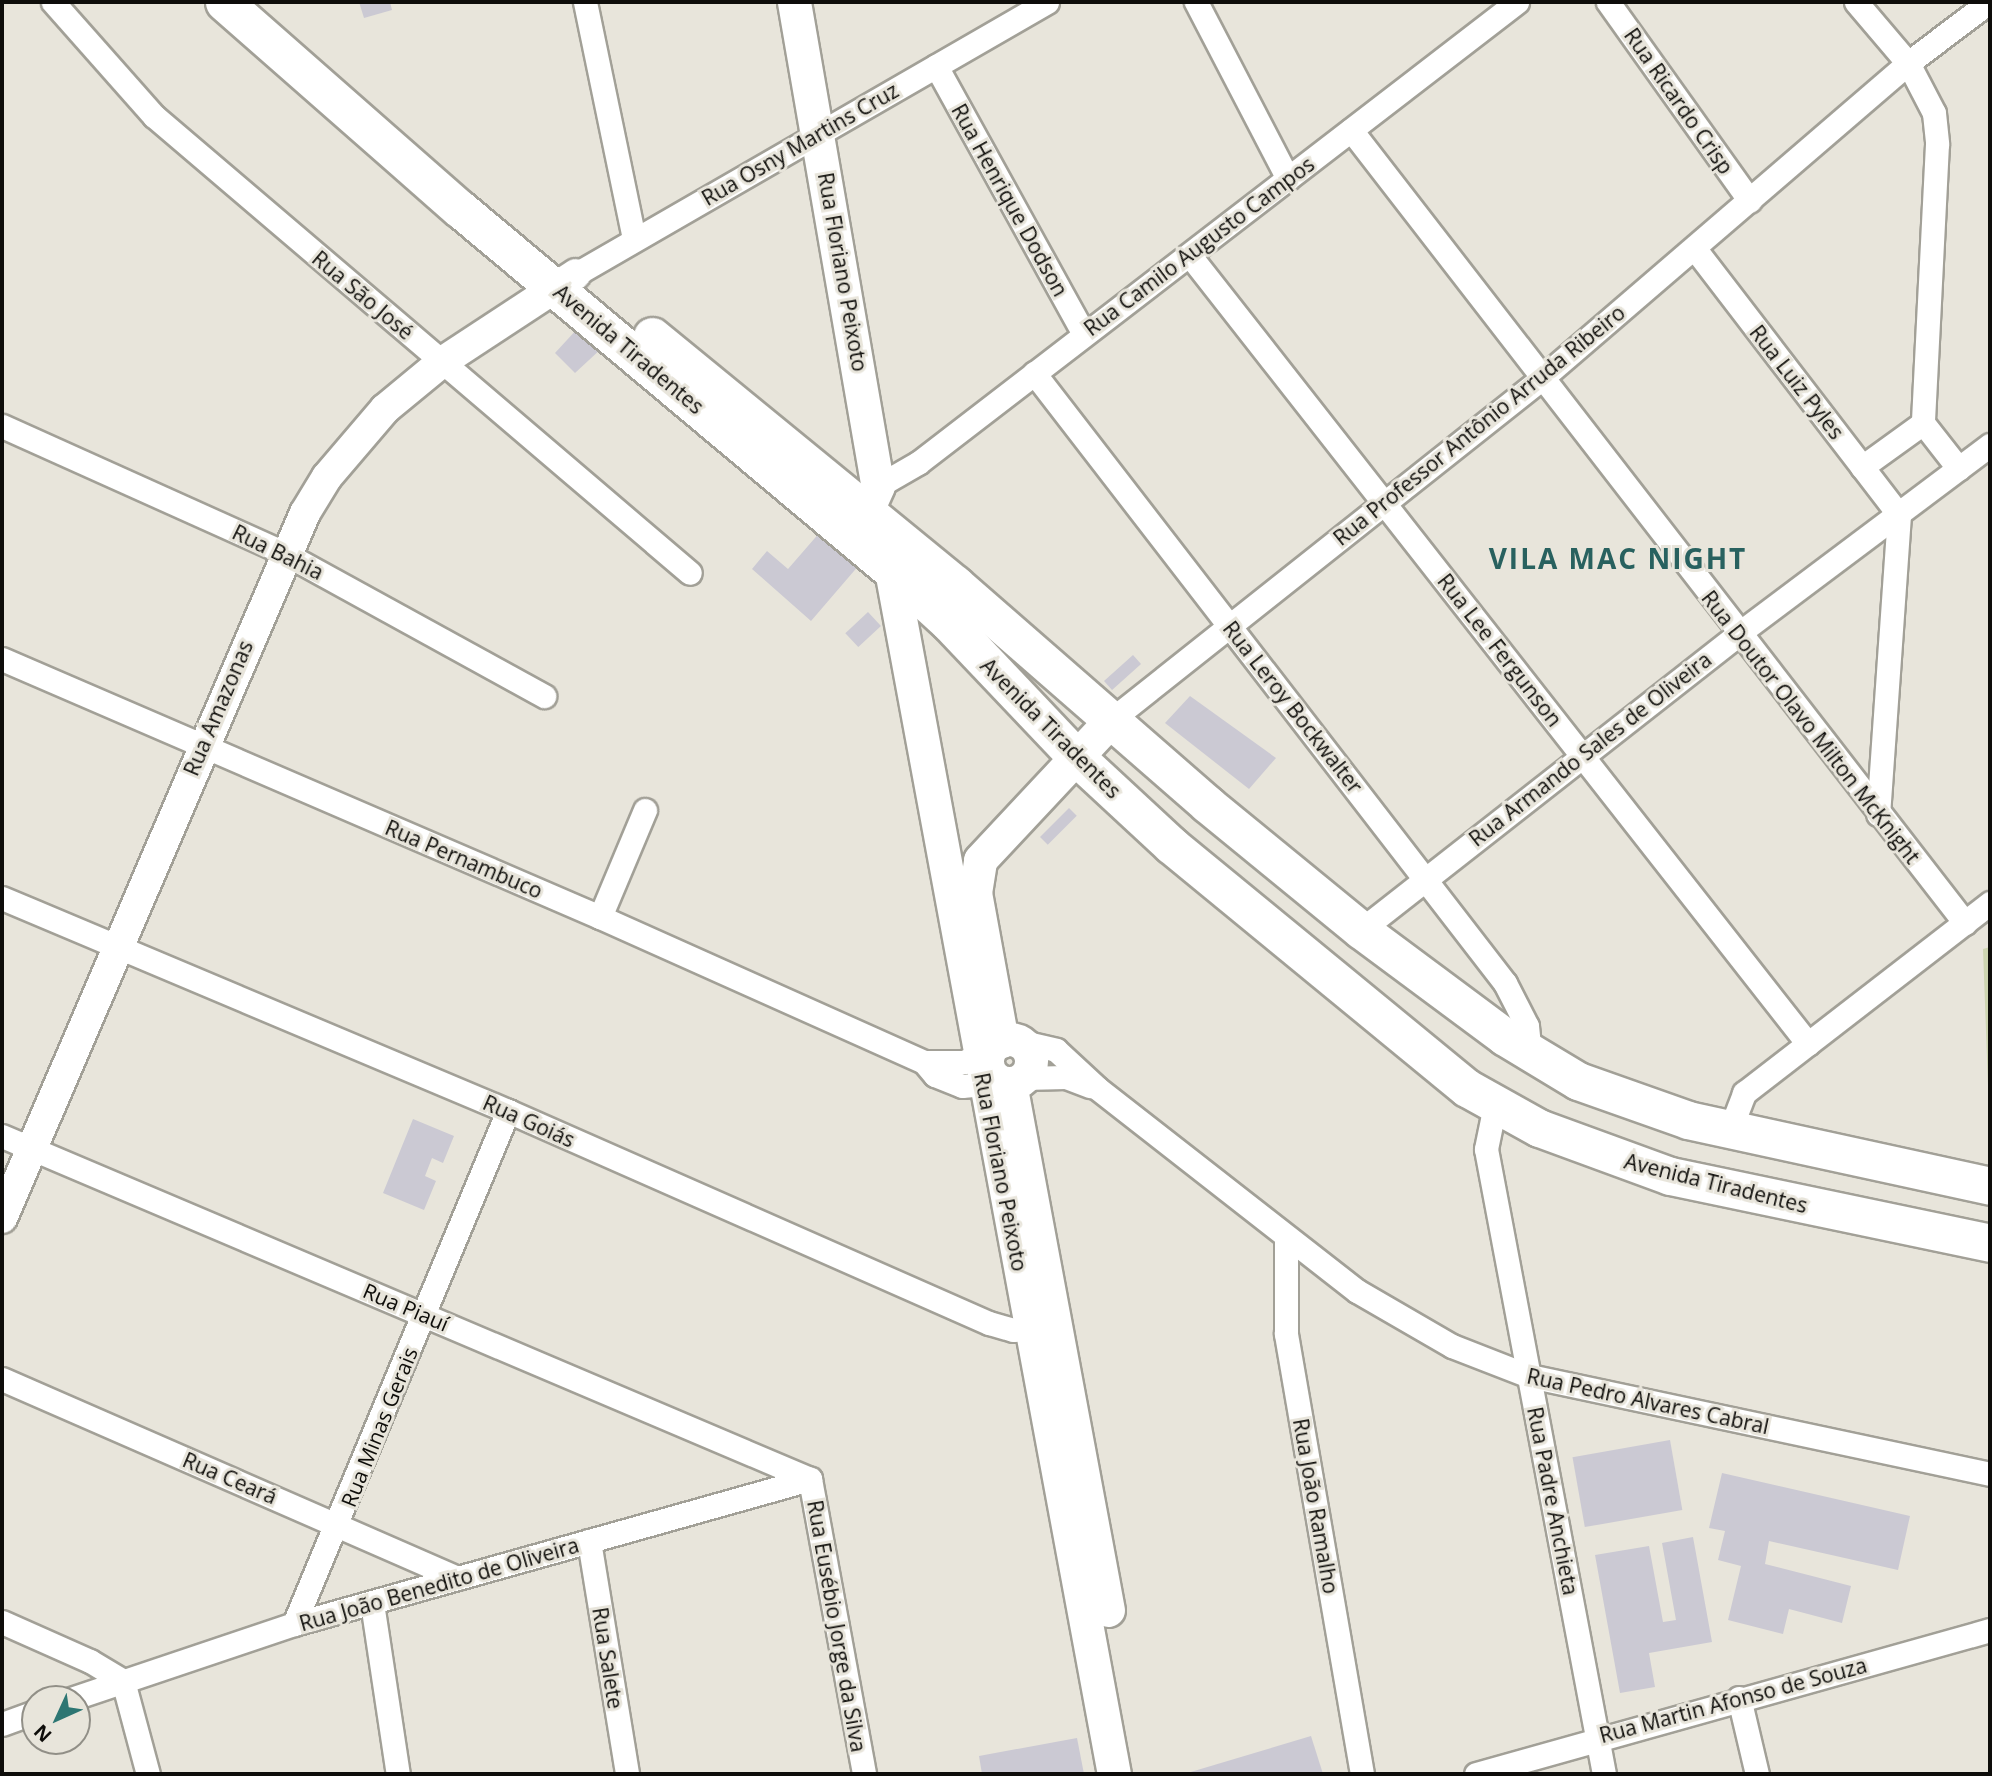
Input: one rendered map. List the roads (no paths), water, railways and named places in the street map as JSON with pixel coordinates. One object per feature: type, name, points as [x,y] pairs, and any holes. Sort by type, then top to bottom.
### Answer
[{"type":"main road","name":"Avenida Tiradentes","points":[[225,2],[329,97],[867,512],[1361,930],[1530,1053],[1578,1081],[1638,1105],[1730,1130],[1990,1186]]},
{"type":"main road","name":"Avenida Tiradentes","points":[[253,2],[565,280]]},
{"type":"main road","name":"Rua Floriano Peixoto","points":[[794,2],[820,133],[867,512]]},
{"type":"main road","name":"Avenida Tiradentes","points":[[867,512],[891,570],[948,622],[1075,756],[1324,974],[1495,1105],[1585,1148],[1670,1176],[1990,1243]]},
{"type":"main road","name":"Rua Floriano Peixoto","points":[[891,570],[943,845],[1001,1064]]},
{"type":"main road","name":"Rua Professor Antônio Arruda Ribeiro","points":[[980,860],[1111,720]]},
{"type":"main road","points":[[943,845],[980,860]]},
{"type":"main road","name":"Rua Floriano Peixoto","points":[[980,860],[975,892],[1114,1774]]},
{"type":"main road","name":"Rua Floriano Peixoto","points":[[1045,1328],[1137,1774]]},
{"type":"street","name":"Rua São José","points":[[53,2],[154,117],[690,573]]},
{"type":"street","points":[[585,2],[634,238]]},
{"type":"street","name":"Rua Osny Martins Cruz","points":[[565,280],[1046,2]]},
{"type":"street","points":[[1196,2],[1288,179]]},
{"type":"street","name":"Rua Camilo Augusto Campos","points":[[867,512],[918,463],[1084,334],[1191,257],[1517,2]]},
{"type":"street","name":"Rua Ricardo Crisp","points":[[1608,2],[1750,201]]},
{"type":"street","points":[[1856,2],[1908,63],[1934,113],[1937,144],[1923,423],[1959,469]]},
{"type":"street","name":"Rua Professor Antônio Arruda Ribeiro","points":[[1111,720],[1227,624],[1542,378],[1908,63],[1989,2]]},
{"type":"street","name":"Rua Henrique Dodson","points":[[936,66],[1084,334]]},
{"type":"street","name":"Rua Doutor Olavo Milton McKnight","points":[[1351,130],[1738,634],[1965,923]]},
{"type":"street","name":"Rua Luiz Pyles","points":[[1695,249],[1899,515]]},
{"type":"street","name":"Rua Lee Fergunson","points":[[1191,257],[1808,1044]]},
{"type":"street","name":"Rua Amazonas","points":[[2,1218],[29,1148],[118,946],[284,553],[321,486],[353,444],[442,362],[565,280]]},
{"type":"street","name":"Rua Leroy Bockwalter","points":[[1034,373],[1227,624],[1427,876],[1505,983],[1527,1027],[1530,1053]]},
{"type":"street","points":[[1862,467],[1923,423]]},
{"type":"street","name":"Rua Bahia","points":[[2,426],[284,553],[544,696]]},
{"type":"street","name":"Rua Armando Sales de Oliveira","points":[[1361,930],[1581,755],[1990,445]]},
{"type":"street","points":[[1878,814],[1899,515]]},
{"type":"street","name":"Rua Pernambuco","points":[[2,659],[600,917],[924,1062],[1001,1064]]},
{"type":"street","points":[[600,917],[645,810]]},
{"type":"street","name":"Rua Goiás","points":[[2,898],[508,1111],[989,1323],[1045,1328]]},
{"type":"street","points":[[1730,1130],[1744,1093],[1990,903]]},
{"type":"street","name":"Rua Pedro Alvares Cabral","points":[[1001,1064],[1056,1050],[1097,1088],[1286,1237],[1402,1320],[1452,1346],[1529,1377],[1990,1474]]},
{"type":"street","name":"Rua Pedro Alvares Cabral","points":[[1001,1064],[1066,1077],[1097,1088]]},
{"type":"street","name":"Rua Padre Anchieta","points":[[1495,1105],[1486,1149],[1604,1774]]},
{"type":"street","name":"Rua Minas Gerais","points":[[295,1625],[339,1525],[508,1111]]},
{"type":"street","name":"Rua Piauí","points":[[2,1136],[810,1479]]},
{"type":"street","name":"Rua João Ramalho","points":[[1286,1237],[1286,1334],[1362,1774]]},
{"type":"street","name":"Rua Ceará","points":[[2,1379],[457,1578]]},
{"type":"street","name":"Rua João Benedito de Oliveira","points":[[91,1692],[295,1625],[810,1479]]},
{"type":"street","name":"Rua Eusébio Jorge da Silva","points":[[810,1479],[864,1774]]},
{"type":"street","name":"Rua Salete","points":[[589,1541],[627,1774]]},
{"type":"street","points":[[372,1603],[398,1774]]},
{"type":"street","points":[[2,1622],[90,1661],[122,1681],[148,1774]]},
{"type":"street","name":"Rua Martin Afonso de Souza","points":[[1476,1774],[1739,1698],[1990,1630]]},
{"type":"street","points":[[1739,1698],[1757,1774]]},
{"type":"street","points":[[2,1724],[21,1717]]},
{"type":"district","name":"VILA MAC NIGHT","points":[[1618,558]]}]
